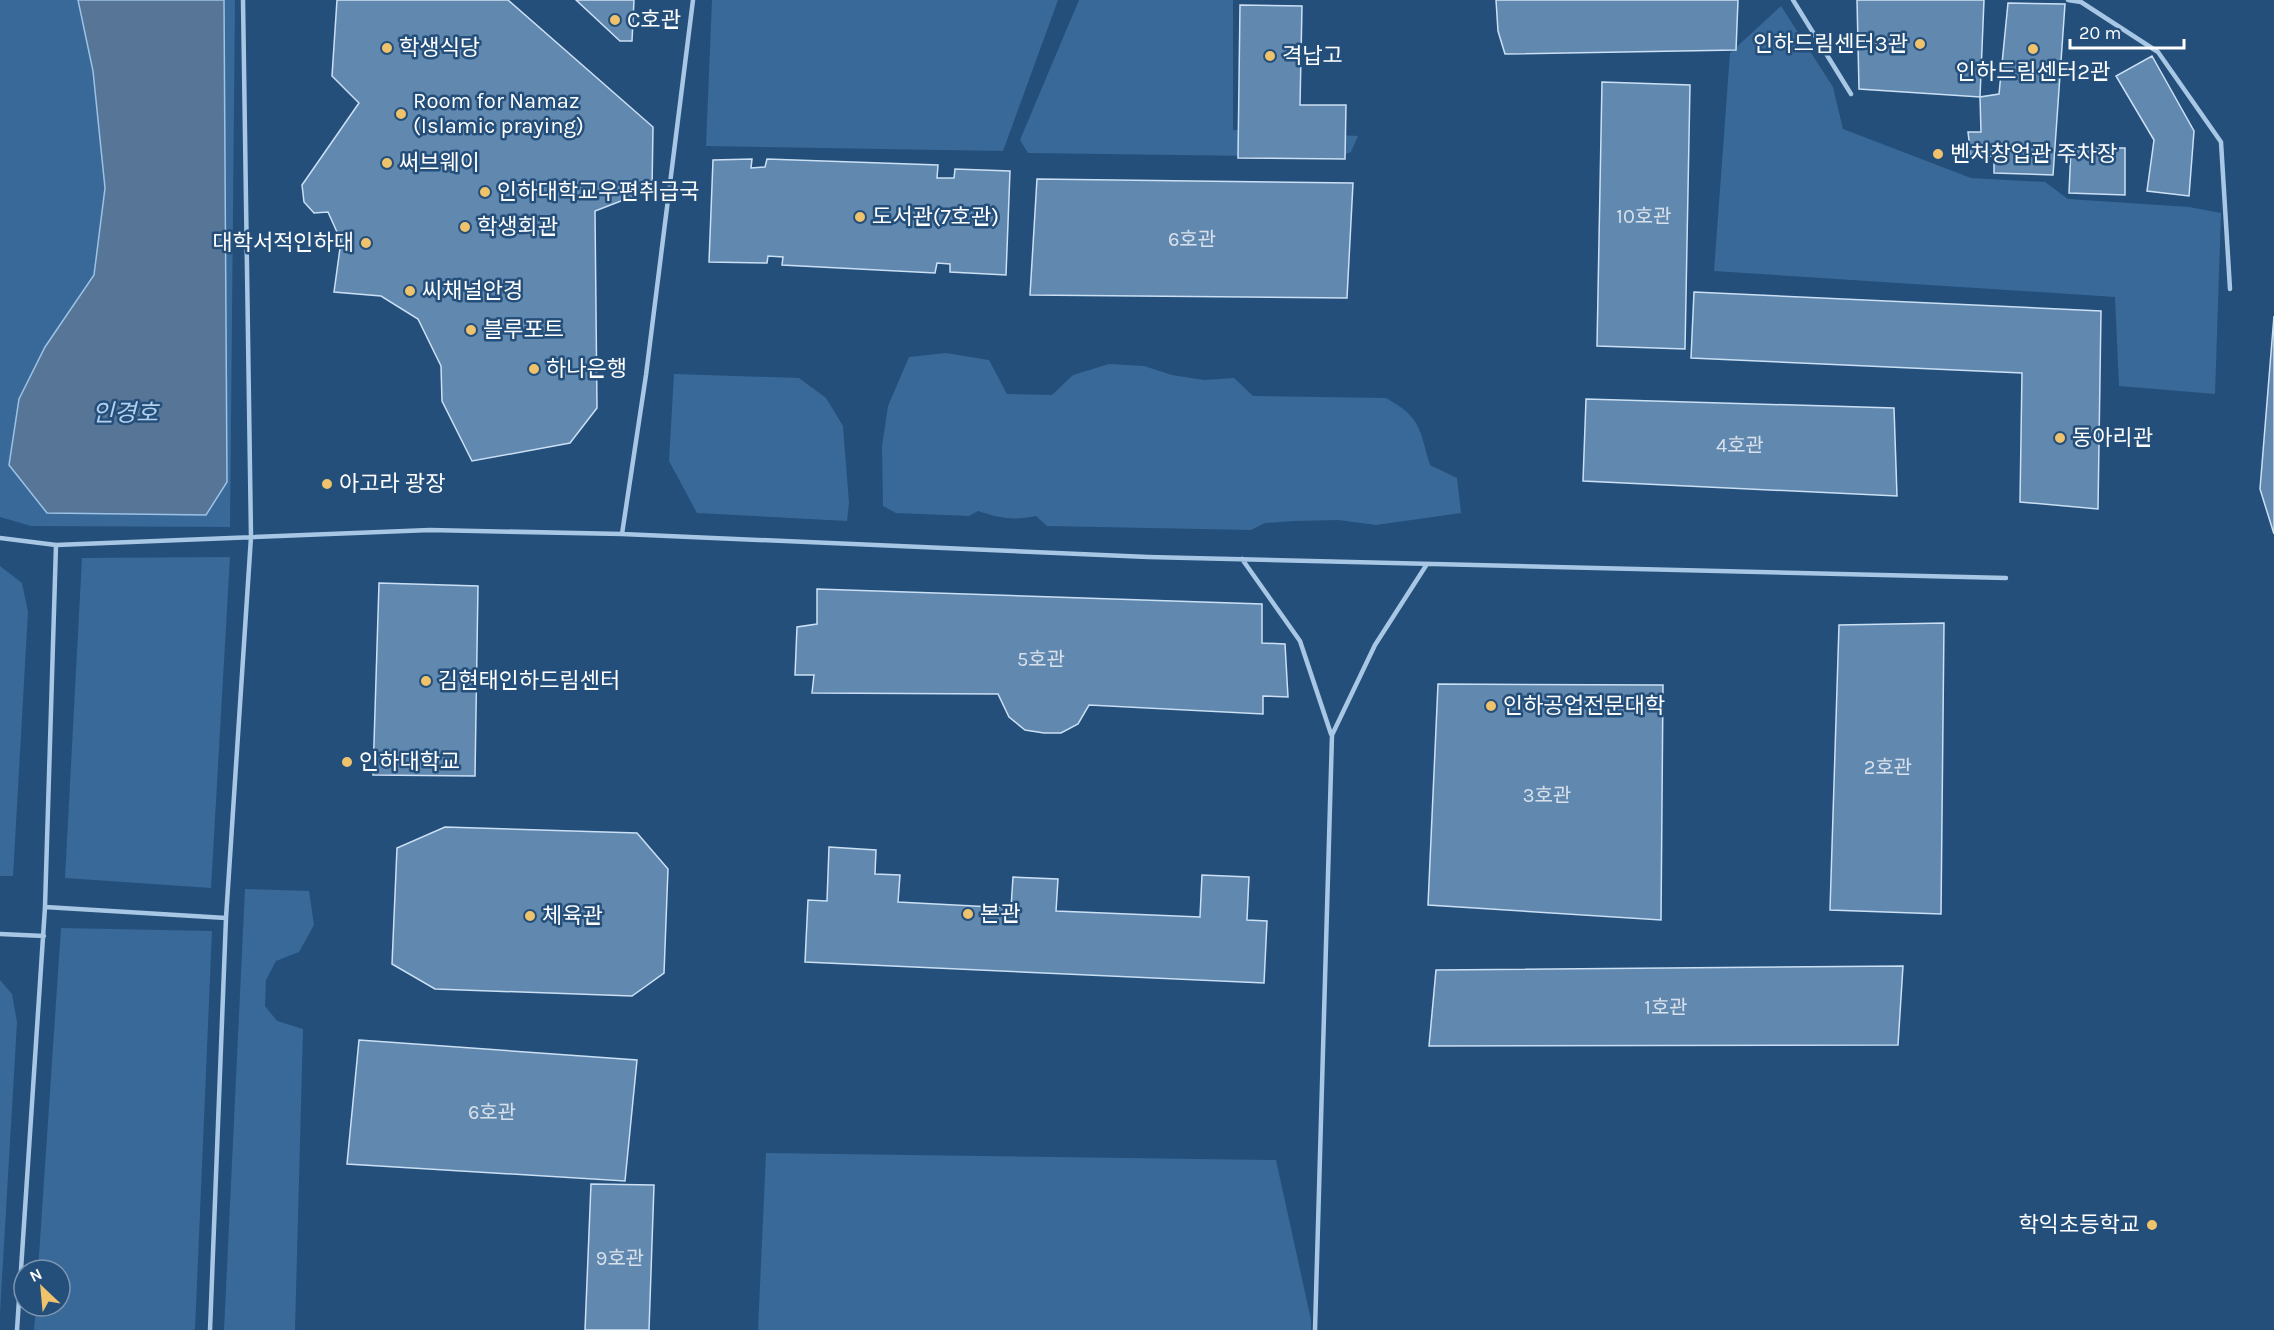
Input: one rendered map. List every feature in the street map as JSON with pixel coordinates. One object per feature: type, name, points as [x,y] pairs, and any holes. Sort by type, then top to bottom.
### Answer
[{"type":"lane","points":[[210,1330],[226,918],[251,537],[243,0]]},
{"type":"lane","points":[[622,534],[646,375],[693,0]]},
{"type":"lane","points":[[1793,0],[1851,94]]},
{"type":"lane","points":[[2068,0],[2081,2],[2158,52],[2221,142],[2230,289]]},
{"type":"lane","points":[[0,538],[56,545],[430,530],[622,534],[1242,559],[2006,578]]},
{"type":"lane","points":[[17,1330],[44,936],[56,545]]},
{"type":"lane","points":[[1242,559],[1300,641],[1332,735],[1315,1330]]},
{"type":"lane","points":[[1332,735],[1375,645],[1427,564]]},
{"type":"lane","points":[[45,907],[226,918]]},
{"type":"lane","points":[[0,934],[44,936]]},
{"type":"shaded area","name":"인경호","points":[[0,0],[235,0],[230,527],[31,526],[0,517]]},
{"type":"shaded area","points":[[712,0],[1058,0],[1003,151],[706,146]]},
{"type":"shaded area","points":[[1079,0],[1233,0],[1233,130],[1358,136],[1351,152],[1337,157],[1028,153],[1020,140]]},
{"type":"shaded area","points":[[1781,6],[1833,87],[1843,129],[1971,178],[2045,182],[2068,199],[2189,207],[2221,213],[2215,394],[2119,386],[2115,297],[1714,271],[1730,53]]},
{"type":"shaded area","points":[[946,353],[989,360],[1007,394],[1052,395],[1073,375],[1109,364],[1144,366],[1172,375],[1204,380],[1234,378],[1253,396],[1386,398],[1413,418],[1421,433],[1430,465],[1457,478],[1461,513],[1376,525],[1338,520],[1265,523],[1251,530],[1047,526],[1036,516],[1007,518],[978,511],[969,516],[896,513],[883,506],[882,446],[888,406],[909,357]]},
{"type":"shaded area","points":[[674,374],[799,378],[826,398],[843,426],[849,503],[847,521],[697,513],[669,461]]},
{"type":"shaded area","points":[[230,557],[211,888],[65,878],[82,558]]},
{"type":"shaded area","points":[[0,566],[22,583],[28,612],[13,876],[0,876]]},
{"type":"shaded area","points":[[245,889],[309,891],[314,925],[299,952],[276,961],[266,980],[265,1006],[277,1021],[303,1029],[295,1330],[224,1330]]},
{"type":"shaded area","points":[[61,928],[212,931],[195,1330],[34,1330],[35,1318],[72,1318],[72,1258],[39,1258]]},
{"type":"shaded area","points":[[0,980],[12,994],[17,1022],[0,1313]]},
{"type":"shaded area","points":[[766,1153],[1276,1160],[1311,1320],[1311,1330],[758,1330]]},
{"type":"water","name":"인경호","points":[[78,0],[224,0],[227,482],[206,515],[47,513],[9,465],[19,399],[45,347],[94,275],[105,188],[93,71]]},
{"type":"building","name":"학생회관","points":[[337,0],[508,0],[653,127],[652,189],[595,211],[597,408],[570,443],[472,461],[442,401],[441,366],[418,319],[381,296],[334,292],[341,241],[328,212],[314,213],[304,202],[302,185],[359,103],[332,76]]},
{"type":"building","name":"C호관","points":[[576,0],[634,0],[632,41],[620,41]]},
{"type":"building","points":[[1496,0],[1738,0],[1736,50],[1505,54],[1498,31]]},
{"type":"building","name":"인하드림센터3관","points":[[1857,0],[1984,0],[1980,97],[1859,89]]},
{"type":"building","name":"인하드림센터2관","points":[[2008,3],[2065,4],[2053,175],[1994,173],[1994,156],[1971,157],[1968,132],[1981,132],[1980,97],[1999,94]]},
{"type":"building","name":"격납고","points":[[1240,5],[1302,6],[1300,105],[1346,105],[1345,159],[1238,158]]},
{"type":"building","points":[[2152,56],[2194,131],[2189,196],[2147,191],[2154,140],[2116,76]]},
{"type":"building","points":[[1602,82],[1690,85],[1685,349],[1597,346]]},
{"type":"building","points":[[2071,148],[2125,148],[2125,195],[2069,193]]},
{"type":"building","name":"도서관(7호관)","points":[[752,159],[751,168],[765,167],[767,159],[938,165],[937,178],[954,178],[955,169],[1010,171],[1006,275],[950,272],[950,264],[937,263],[935,273],[782,265],[783,257],[768,256],[767,263],[709,262],[713,160]]},
{"type":"building","points":[[1037,179],[1353,183],[1347,298],[1030,295]]},
{"type":"building","name":"동아리관","points":[[1694,292],[2101,311],[2098,509],[2020,502],[2022,373],[1691,358]]},
{"type":"building","points":[[2274,316],[2274,534],[2260,489]]},
{"type":"building","points":[[1586,399],[1894,408],[1897,496],[1583,481]]},
{"type":"building","name":"김현태인하드림센터","points":[[379,583],[478,586],[475,776],[373,775]]},
{"type":"building","points":[[817,589],[1262,604],[1262,643],[1285,644],[1288,697],[1263,696],[1263,714],[1089,705],[1078,724],[1061,733],[1044,733],[1025,730],[1009,717],[998,694],[812,693],[814,675],[795,675],[797,627],[817,624]]},
{"type":"building","points":[[1944,623],[1941,914],[1830,910],[1839,625]]},
{"type":"building","points":[[1438,684],[1663,685],[1661,920],[1428,905]]},
{"type":"building","name":"체육관","points":[[445,827],[637,833],[668,869],[664,973],[632,996],[435,989],[392,964],[397,848]]},
{"type":"building","name":"본관","points":[[829,847],[876,850],[875,874],[900,875],[898,902],[1011,908],[1013,877],[1058,879],[1056,911],[1200,917],[1202,875],[1249,877],[1247,920],[1267,921],[1264,983],[805,962],[808,900],[827,901]]},
{"type":"building","points":[[1903,966],[1898,1045],[1429,1046],[1436,970]]},
{"type":"building","points":[[359,1040],[637,1060],[625,1181],[347,1164]]},
{"type":"building","points":[[591,1184],[654,1185],[649,1330],[585,1330]]},
{"type":"place","name":"C호관","points":[[615,20]]},
{"type":"place","name":"인하드림센터3관","points":[[1920,44]]},
{"type":"place","name":"학생식당","points":[[387,48]]},
{"type":"place","name":"인하드림센터2관","points":[[2033,49]]},
{"type":"place","name":"격납고","points":[[1270,56]]},
{"type":"place","name":"Room for Namaz (Islamic praying)","points":[[401,114]]},
{"type":"place","name":"벤처창업관 주차장","points":[[1938,154]]},
{"type":"place","name":"써브웨이","points":[[387,163]]},
{"type":"place","name":"인하대학교우편취급국","points":[[485,192]]},
{"type":"place","name":"도서관(7호관)","points":[[860,217]]},
{"type":"place","name":"학생회관","points":[[465,227]]},
{"type":"place","name":"대학서적인하대","points":[[366,243]]},
{"type":"place","name":"씨채널안경","points":[[410,291]]},
{"type":"place","name":"블루포트","points":[[471,330]]},
{"type":"place","name":"하나은행","points":[[534,369]]},
{"type":"place","name":"동아리관","points":[[2060,438]]},
{"type":"place","name":"아고라 광장","points":[[327,484]]},
{"type":"place","name":"김현태인하드림센터","points":[[426,681]]},
{"type":"place","name":"인하공업전문대학","points":[[1491,706]]},
{"type":"place","name":"인하대학교","points":[[347,762]]},
{"type":"place","name":"본관","points":[[968,914]]},
{"type":"place","name":"체육관","points":[[530,916]]},
{"type":"place","name":"학익초등학교","points":[[2152,1225]]}]
